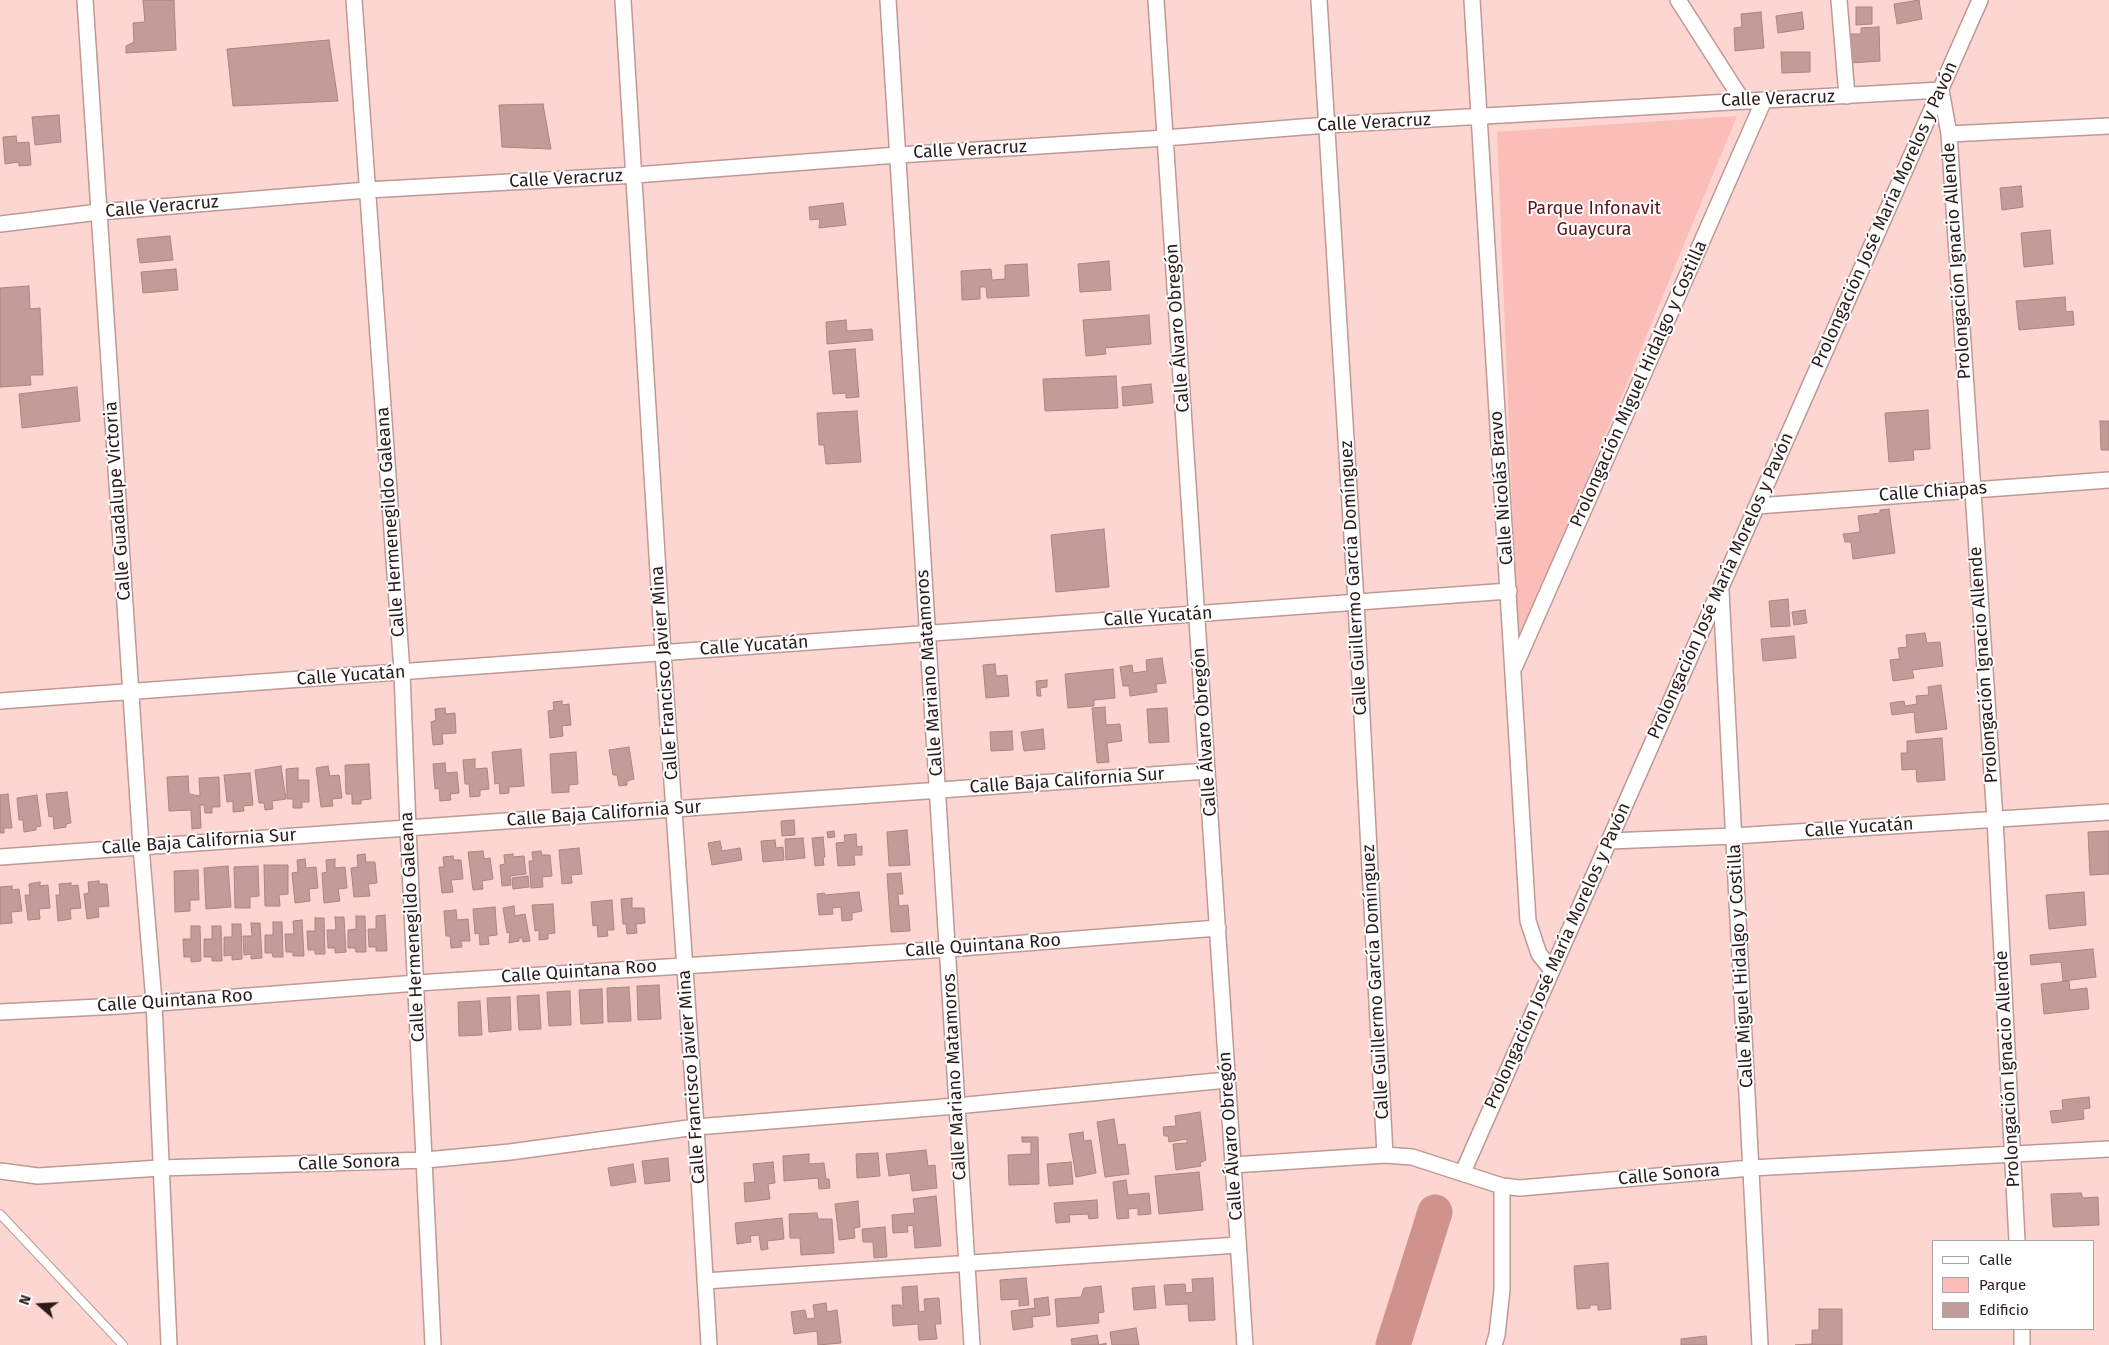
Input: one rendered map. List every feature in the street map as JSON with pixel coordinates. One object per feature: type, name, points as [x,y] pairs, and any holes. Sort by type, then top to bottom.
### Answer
[{"type":"street","name":"Calle Guadalupe Victoria","points":[[85,0],[141,846],[154,1002],[169,1345]]},
{"type":"street","name":"Calle Hermenegildo Galeana","points":[[354,0],[402,672],[408,828],[426,1160],[433,1345]]},
{"type":"street","name":"Calle Francisco Javier Mina","points":[[623,0],[663,653],[675,809],[709,1345]]},
{"type":"street","name":"Calle Mariano Matamoros","points":[[888,0],[972,1345]]},
{"type":"street","name":"Calle Álvaro Obregón","points":[[1156,0],[1245,1345]]},
{"type":"street","name":"Calle Guillermo García Domínguez","points":[[1319,0],[1356,602],[1385,1155]]},
{"type":"street","name":"Calle Nicolás Bravo","points":[[1472,0],[1528,920],[1539,954],[1552,970]]},
{"type":"street","points":[[1678,0],[1742,100]]},
{"type":"street","points":[[1839,0],[1846,96]]},
{"type":"street","name":"Prolongación José María Morelos y Pavón","points":[[1463,1172],[1980,0]]},
{"type":"street","name":"Calle Veracruz","points":[[0,224],[98,212],[367,190],[635,175],[1327,125],[1941,90]]},
{"type":"street","name":"Prolongación Ignacio Allende","points":[[1941,90],[1949,134],[1995,819],[2017,1240]]},
{"type":"street","name":"Prolongación Miguel Hidalgo y Costilla","points":[[1514,668],[1764,100]]},
{"type":"street","points":[[1949,134],[2109,126]]},
{"type":"street","name":"Calle Chiapas","points":[[1757,506],[2109,480]]},
{"type":"street","name":"Calle Miguel Hidalgo y Costilla","points":[[1721,587],[1760,1345]]},
{"type":"street","name":"Calle Yucatán","points":[[0,701],[1509,591]]},
{"type":"street","name":"Calle Baja California Sur","points":[[0,857],[1207,771]]},
{"type":"street","name":"Calle Yucatán","points":[[1609,841],[1734,836],[2109,812]]},
{"type":"street","name":"Calle Quintana Roo","points":[[0,1012],[120,1006],[417,983],[948,949],[1218,928]]},
{"type":"street","name":"Calle Sonora","points":[[0,1171],[38,1176],[160,1168],[426,1160],[510,1152],[696,1127],[956,1106],[1227,1080]]},
{"type":"street","name":"Calle Sonora","points":[[1233,1166],[1385,1155],[1412,1157],[1502,1186],[1520,1188],[1751,1168],[2109,1149]]},
{"type":"street","points":[[1494,1345],[1497,1335],[1502,1290],[1502,1186]]},
{"type":"street","points":[[705,1281],[1238,1245]]},
{"type":"street","points":[[2022,1330],[2022,1345]]},
{"type":"lane","points":[[0,1214],[123,1345]]},
{"type":"green space","name":"Parque Infonavit Guaycura","points":[[1737,116],[1518,647],[1497,132]]},
{"type":"building","points":[[143,0],[174,0],[176,50],[126,53],[126,46],[134,42],[133,23],[145,22]]},
{"type":"building","points":[[1919,0],[1922,19],[1897,24],[1894,4]]},
{"type":"building","points":[[1856,7],[1872,7],[1872,24],[1856,25]]},
{"type":"building","points":[[1761,12],[1764,48],[1735,51],[1734,28],[1742,27],[1741,14]]},
{"type":"building","points":[[1802,12],[1804,29],[1778,33],[1776,16]]},
{"type":"building","points":[[1879,27],[1880,61],[1851,63],[1850,34],[1861,34],[1861,28]]},
{"type":"building","points":[[329,40],[338,101],[233,106],[227,49]]},
{"type":"building","points":[[1781,52],[1810,52],[1810,72],[1782,73]]},
{"type":"building","points":[[543,104],[551,149],[502,147],[499,105]]},
{"type":"building","points":[[59,115],[61,142],[35,145],[32,117]]},
{"type":"building","points":[[16,136],[17,143],[29,142],[31,165],[19,166],[19,162],[5,164],[3,137]]},
{"type":"building","points":[[2021,186],[2023,207],[2002,210],[2000,188]]},
{"type":"building","points":[[843,203],[846,225],[819,228],[820,219],[810,220],[809,207]]},
{"type":"building","points":[[2050,230],[2053,264],[2024,267],[2021,233]]},
{"type":"building","points":[[170,236],[173,260],[140,263],[137,239]]},
{"type":"building","points":[[1109,261],[1111,290],[1080,292],[1078,264]]},
{"type":"building","points":[[1027,264],[1029,296],[987,298],[986,287],[980,287],[980,299],[962,300],[961,271],[991,269],[992,280],[1005,279],[1005,265]]},
{"type":"building","points":[[176,269],[178,290],[143,293],[141,272]]},
{"type":"building","points":[[29,286],[30,309],[40,308],[43,375],[30,375],[31,385],[0,387],[0,288]]},
{"type":"building","points":[[2065,297],[2066,312],[2073,311],[2074,325],[2019,330],[2016,301]]},
{"type":"building","points":[[1149,315],[1151,344],[1105,348],[1106,354],[1086,356],[1083,320]]},
{"type":"building","points":[[846,320],[847,331],[872,329],[873,340],[827,344],[826,322]]},
{"type":"building","points":[[855,349],[859,397],[846,398],[846,393],[833,394],[829,351]]},
{"type":"building","points":[[1116,376],[1118,408],[1045,411],[1043,379]]},
{"type":"building","points":[[1151,384],[1153,403],[1123,406],[1122,387]]},
{"type":"building","points":[[77,387],[80,421],[22,428],[19,394]]},
{"type":"building","points":[[1928,410],[1930,449],[1913,450],[1914,460],[1889,462],[1885,413]]},
{"type":"building","points":[[857,411],[861,462],[826,464],[824,445],[819,445],[817,413]]},
{"type":"building","points":[[2100,421],[2109,421],[2109,450],[2101,450]]},
{"type":"building","points":[[1889,509],[1895,553],[1853,559],[1851,542],[1845,542],[1843,534],[1860,532],[1858,516],[1880,513],[1880,510]]},
{"type":"building","points":[[1104,529],[1109,587],[1056,592],[1051,535]]},
{"type":"building","points":[[1788,599],[1790,626],[1771,627],[1769,601]]},
{"type":"building","points":[[1805,610],[1807,623],[1794,625],[1792,612]]},
{"type":"building","points":[[1925,633],[1927,643],[1940,642],[1943,666],[1912,670],[1914,678],[1893,681],[1890,660],[1900,659],[1898,648],[1907,647],[1906,635]]},
{"type":"building","points":[[1794,636],[1796,658],[1763,661],[1761,639]]},
{"type":"building","points":[[1162,658],[1166,683],[1156,684],[1157,692],[1130,696],[1129,686],[1123,686],[1120,667],[1132,665],[1133,673],[1147,671],[1146,660]]},
{"type":"building","points":[[995,664],[996,676],[1007,675],[1009,696],[986,698],[983,665]]},
{"type":"building","points":[[1113,669],[1115,698],[1094,700],[1094,706],[1068,708],[1065,674]]},
{"type":"building","points":[[1047,680],[1047,687],[1040,688],[1041,696],[1037,696],[1036,681]]},
{"type":"building","points":[[1941,685],[1947,729],[1916,733],[1914,712],[1892,715],[1890,703],[1904,701],[1905,706],[1917,704],[1916,696],[1929,695],[1928,687]]},
{"type":"building","points":[[562,701],[562,705],[569,704],[571,725],[562,726],[563,736],[550,738],[548,711],[554,710],[553,702]]},
{"type":"building","points":[[1105,707],[1106,725],[1120,724],[1122,741],[1107,743],[1109,762],[1097,763],[1092,708]]},
{"type":"building","points":[[445,708],[446,714],[455,713],[456,733],[442,734],[443,744],[433,745],[431,722],[436,720],[435,709]]},
{"type":"building","points":[[1167,708],[1169,742],[1149,743],[1147,709]]},
{"type":"building","points":[[1043,729],[1045,749],[1024,751],[1021,732]]},
{"type":"building","points":[[1012,731],[1013,750],[991,751],[990,732]]},
{"type":"building","points":[[1942,738],[1945,780],[1917,782],[1916,769],[1902,770],[1901,753],[1907,753],[1907,741]]},
{"type":"building","points":[[629,747],[634,779],[627,781],[627,785],[619,786],[617,775],[613,775],[609,750]]},
{"type":"building","points":[[521,749],[524,786],[509,787],[509,793],[500,794],[499,783],[495,784],[492,752]]},
{"type":"building","points":[[576,752],[578,784],[569,785],[569,792],[552,793],[550,754]]},
{"type":"building","points":[[475,759],[475,769],[487,768],[489,789],[480,790],[480,796],[470,797],[469,784],[465,784],[463,760]]},
{"type":"building","points":[[445,763],[446,773],[457,772],[459,793],[450,794],[451,800],[440,801],[439,788],[435,789],[433,764]]},
{"type":"building","points":[[369,764],[371,799],[361,800],[361,804],[352,804],[352,794],[346,794],[345,765]]},
{"type":"building","points":[[281,766],[286,799],[272,801],[273,809],[265,810],[264,803],[259,803],[255,770]]},
{"type":"building","points":[[328,766],[330,776],[339,775],[342,798],[332,799],[333,806],[321,807],[316,768]]},
{"type":"building","points":[[298,768],[298,780],[309,780],[309,802],[302,802],[302,808],[293,808],[293,799],[287,799],[286,769]]},
{"type":"building","points":[[250,773],[253,805],[243,806],[244,811],[233,812],[233,801],[227,802],[224,775]]},
{"type":"building","points":[[188,776],[189,794],[200,796],[199,778],[219,777],[220,807],[212,807],[212,813],[205,813],[204,805],[200,805],[201,828],[192,829],[191,810],[169,811],[167,777]]},
{"type":"building","points":[[67,792],[71,823],[66,824],[66,827],[54,829],[53,816],[49,817],[46,794]]},
{"type":"building","points":[[8,794],[12,828],[4,828],[4,833],[0,833],[0,795]]},
{"type":"building","points":[[37,795],[41,826],[36,827],[36,830],[24,832],[23,820],[19,820],[17,798]]},
{"type":"building","points":[[794,820],[795,835],[782,836],[781,821]]},
{"type":"building","points":[[907,830],[910,865],[889,866],[887,832]]},
{"type":"building","points":[[834,831],[835,837],[828,838],[827,832]]},
{"type":"building","points":[[2109,831],[2109,874],[2090,875],[2088,832]]},
{"type":"building","points":[[856,834],[857,847],[862,846],[862,855],[854,855],[855,865],[838,866],[836,843],[845,842],[844,835]]},
{"type":"building","points":[[823,837],[824,865],[815,866],[812,838]]},
{"type":"building","points":[[803,838],[805,858],[786,860],[785,839]]},
{"type":"building","points":[[775,840],[776,848],[783,847],[784,860],[763,862],[761,841]]},
{"type":"building","points":[[720,841],[722,851],[740,848],[742,860],[712,865],[708,843]]},
{"type":"building","points":[[579,848],[582,874],[571,875],[572,883],[562,884],[559,850]]},
{"type":"building","points":[[483,851],[484,859],[490,858],[493,879],[482,881],[483,889],[473,890],[468,852]]},
{"type":"building","points":[[541,851],[542,855],[550,855],[552,876],[542,877],[543,887],[531,888],[529,861],[533,861],[532,852]]},
{"type":"building","points":[[365,854],[366,862],[375,862],[377,883],[368,884],[370,896],[354,897],[351,868],[358,867],[357,855]]},
{"type":"building","points":[[513,854],[513,857],[524,856],[526,874],[510,876],[511,885],[502,886],[500,865],[505,864],[504,855]]},
{"type":"building","points":[[453,856],[454,860],[461,860],[463,879],[451,880],[453,892],[442,893],[439,867],[444,867],[443,857]]},
{"type":"building","points":[[305,859],[306,868],[316,867],[318,888],[309,889],[310,901],[295,903],[292,873],[298,872],[297,860]]},
{"type":"building","points":[[335,859],[335,868],[345,867],[347,888],[338,889],[340,901],[324,903],[322,873],[327,872],[326,860]]},
{"type":"building","points":[[264,865],[288,865],[288,894],[279,895],[280,906],[265,906]]},
{"type":"building","points":[[228,866],[231,907],[206,909],[204,868]]},
{"type":"building","points":[[258,866],[259,896],[250,897],[250,908],[235,908],[234,867]]},
{"type":"building","points":[[198,870],[199,900],[190,900],[190,911],[175,912],[174,871]]},
{"type":"building","points":[[901,873],[903,894],[898,894],[899,906],[908,905],[910,931],[891,932],[887,874]]},
{"type":"building","points":[[528,876],[529,887],[513,889],[512,878]]},
{"type":"building","points":[[99,881],[99,884],[107,884],[109,906],[98,907],[99,917],[87,919],[84,894],[89,893],[88,882]]},
{"type":"building","points":[[40,882],[40,886],[48,885],[50,908],[39,909],[40,919],[28,920],[25,895],[30,895],[29,884]]},
{"type":"building","points":[[71,883],[71,886],[78,885],[81,908],[70,909],[71,919],[58,921],[56,895],[60,895],[59,884]]},
{"type":"building","points":[[12,886],[12,890],[19,889],[22,911],[11,912],[12,923],[0,924],[0,887]]},
{"type":"building","points":[[859,892],[862,911],[852,913],[852,920],[842,921],[841,907],[832,908],[833,914],[819,915],[817,894]]},
{"type":"building","points":[[2084,892],[2086,925],[2049,929],[2046,895]]},
{"type":"building","points":[[632,898],[632,908],[644,908],[645,923],[636,924],[637,933],[627,934],[626,924],[623,924],[621,899]]},
{"type":"building","points":[[612,900],[614,930],[607,930],[608,936],[598,937],[597,925],[593,926],[591,902]]},
{"type":"building","points":[[553,904],[555,933],[548,934],[548,939],[539,940],[539,930],[535,931],[532,905]]},
{"type":"building","points":[[514,906],[515,916],[525,914],[530,941],[523,942],[522,938],[519,938],[519,941],[509,943],[510,932],[507,933],[503,908]]},
{"type":"building","points":[[495,907],[497,935],[488,936],[489,944],[480,945],[479,933],[475,934],[473,909]]},
{"type":"building","points":[[456,910],[457,920],[468,919],[470,941],[461,941],[462,947],[451,948],[450,936],[446,936],[444,911]]},
{"type":"building","points":[[385,915],[387,951],[376,951],[376,947],[369,947],[368,929],[376,929],[376,916]]},
{"type":"building","points":[[356,916],[365,916],[366,952],[356,952],[355,948],[348,948],[348,930],[356,929]]},
{"type":"building","points":[[335,917],[344,917],[346,952],[335,953],[335,948],[328,948],[327,930],[336,930]]},
{"type":"building","points":[[315,918],[324,918],[325,954],[315,954],[315,950],[308,950],[307,931],[315,931]]},
{"type":"building","points":[[302,920],[304,956],[293,956],[293,952],[286,952],[285,934],[294,934],[293,921]]},
{"type":"building","points":[[273,922],[282,922],[283,957],[273,957],[272,953],[265,953],[265,935],[273,935]]},
{"type":"building","points":[[251,923],[260,923],[262,958],[251,959],[251,954],[244,955],[243,936],[252,936]]},
{"type":"building","points":[[232,924],[241,924],[242,959],[232,960],[232,955],[224,956],[224,937],[232,937]]},
{"type":"building","points":[[191,926],[200,926],[201,961],[191,962],[191,957],[184,957],[183,939],[191,939]]},
{"type":"building","points":[[212,926],[221,926],[222,961],[212,961],[212,957],[204,957],[204,939],[212,939]]},
{"type":"building","points":[[2093,949],[2096,977],[2063,981],[2061,962],[2031,965],[2030,955]]},
{"type":"building","points":[[2069,981],[2070,990],[2087,988],[2089,1009],[2044,1014],[2041,984]]},
{"type":"building","points":[[659,985],[661,1019],[638,1020],[637,986]]},
{"type":"building","points":[[629,987],[631,1021],[608,1022],[607,988]]},
{"type":"building","points":[[602,989],[603,1023],[581,1024],[579,990]]},
{"type":"building","points":[[570,991],[571,1025],[549,1026],[547,992]]},
{"type":"building","points":[[539,995],[541,1029],[519,1030],[517,996]]},
{"type":"building","points":[[510,997],[511,1030],[489,1032],[487,998]]},
{"type":"building","points":[[480,1001],[482,1035],[459,1036],[458,1002]]},
{"type":"building","points":[[2089,1097],[2090,1108],[2083,1109],[2084,1119],[2052,1123],[2050,1111],[2063,1110],[2062,1100]]},
{"type":"building","points":[[1200,1112],[1206,1160],[1200,1163],[1201,1166],[1176,1170],[1173,1144],[1187,1143],[1187,1139],[1169,1142],[1168,1136],[1164,1136],[1163,1127],[1176,1126],[1175,1116]]},
{"type":"building","points":[[1114,1119],[1118,1145],[1125,1144],[1129,1174],[1105,1177],[1097,1122]]},
{"type":"building","points":[[1083,1132],[1084,1141],[1091,1140],[1096,1173],[1076,1177],[1069,1134]]},
{"type":"building","points":[[1022,1137],[1038,1137],[1039,1184],[1009,1185],[1008,1155],[1031,1154],[1031,1142],[1022,1142]]},
{"type":"building","points":[[926,1150],[928,1166],[935,1165],[937,1188],[912,1191],[910,1173],[889,1176],[886,1154]]},
{"type":"building","points":[[878,1153],[880,1176],[857,1178],[856,1154]]},
{"type":"building","points":[[809,1154],[809,1164],[824,1163],[826,1179],[829,1179],[830,1188],[819,1189],[818,1178],[784,1181],[783,1156]]},
{"type":"building","points":[[668,1158],[670,1181],[645,1184],[642,1161]]},
{"type":"building","points":[[773,1162],[775,1183],[768,1184],[770,1199],[745,1202],[744,1183],[755,1182],[753,1164]]},
{"type":"building","points":[[1071,1162],[1073,1184],[1049,1186],[1047,1164]]},
{"type":"building","points":[[633,1164],[636,1182],[611,1186],[608,1168]]},
{"type":"building","points":[[1199,1172],[1203,1210],[1159,1214],[1155,1176]]},
{"type":"building","points":[[1126,1180],[1128,1195],[1149,1193],[1151,1214],[1138,1215],[1138,1208],[1128,1209],[1129,1218],[1117,1219],[1113,1182]]},
{"type":"building","points":[[2081,1193],[2083,1198],[2098,1197],[2099,1225],[2053,1227],[2051,1194]]},
{"type":"building","points":[[936,1196],[941,1246],[915,1248],[913,1225],[907,1226],[908,1232],[893,1233],[892,1215],[915,1213],[913,1199]]},
{"type":"building","points":[[1097,1200],[1098,1218],[1089,1219],[1088,1214],[1069,1215],[1070,1222],[1056,1223],[1054,1203]]},
{"type":"building","points":[[858,1201],[860,1227],[854,1228],[855,1238],[839,1240],[835,1204]]},
{"type":"building","points":[[817,1213],[818,1219],[832,1219],[834,1253],[801,1255],[800,1238],[790,1238],[789,1214]]},
{"type":"building","points":[[782,1218],[784,1239],[767,1241],[768,1249],[761,1250],[759,1235],[750,1236],[751,1242],[737,1244],[735,1223]]},
{"type":"building","points":[[885,1227],[887,1257],[874,1258],[873,1242],[863,1242],[862,1229]]},
{"type":"building","points":[[1608,1263],[1611,1309],[1598,1310],[1598,1305],[1590,1305],[1590,1308],[1577,1309],[1574,1266]]},
{"type":"building","points":[[1026,1278],[1029,1305],[1019,1306],[1019,1299],[1001,1300],[1000,1280]]},
{"type":"building","points":[[1213,1278],[1215,1320],[1189,1321],[1188,1304],[1166,1305],[1164,1285],[1185,1284],[1186,1293],[1193,1292],[1192,1279]]},
{"type":"building","points":[[917,1286],[919,1312],[925,1311],[924,1299],[939,1298],[941,1324],[935,1324],[937,1339],[919,1340],[918,1324],[893,1326],[892,1305],[901,1305],[901,1308],[903,1308],[902,1287]]},
{"type":"building","points":[[1101,1286],[1104,1312],[1098,1313],[1099,1323],[1057,1327],[1055,1299],[1081,1297],[1084,1288]]},
{"type":"building","points":[[1154,1286],[1156,1308],[1134,1310],[1132,1288]]},
{"type":"building","points":[[1048,1297],[1050,1315],[1032,1317],[1033,1327],[1013,1330],[1011,1311],[1035,1308],[1034,1299]]},
{"type":"building","points":[[826,1303],[827,1312],[837,1310],[841,1343],[818,1345],[817,1331],[794,1334],[791,1312],[805,1310],[807,1319],[815,1318],[813,1305]]},
{"type":"building","points":[[1819,1309],[1842,1309],[1842,1345],[1795,1345],[1812,1344],[1812,1330],[1819,1330]]},
{"type":"building","points":[[1136,1328],[1139,1345],[1112,1345],[1110,1332]]},
{"type":"building","points":[[1097,1335],[1099,1345],[1072,1345],[1071,1339]]},
{"type":"building","points":[[1706,1336],[1707,1345],[1681,1345],[1681,1339]]},
{"type":"waterway","points":[[1393,1345],[1435,1212]]}]
